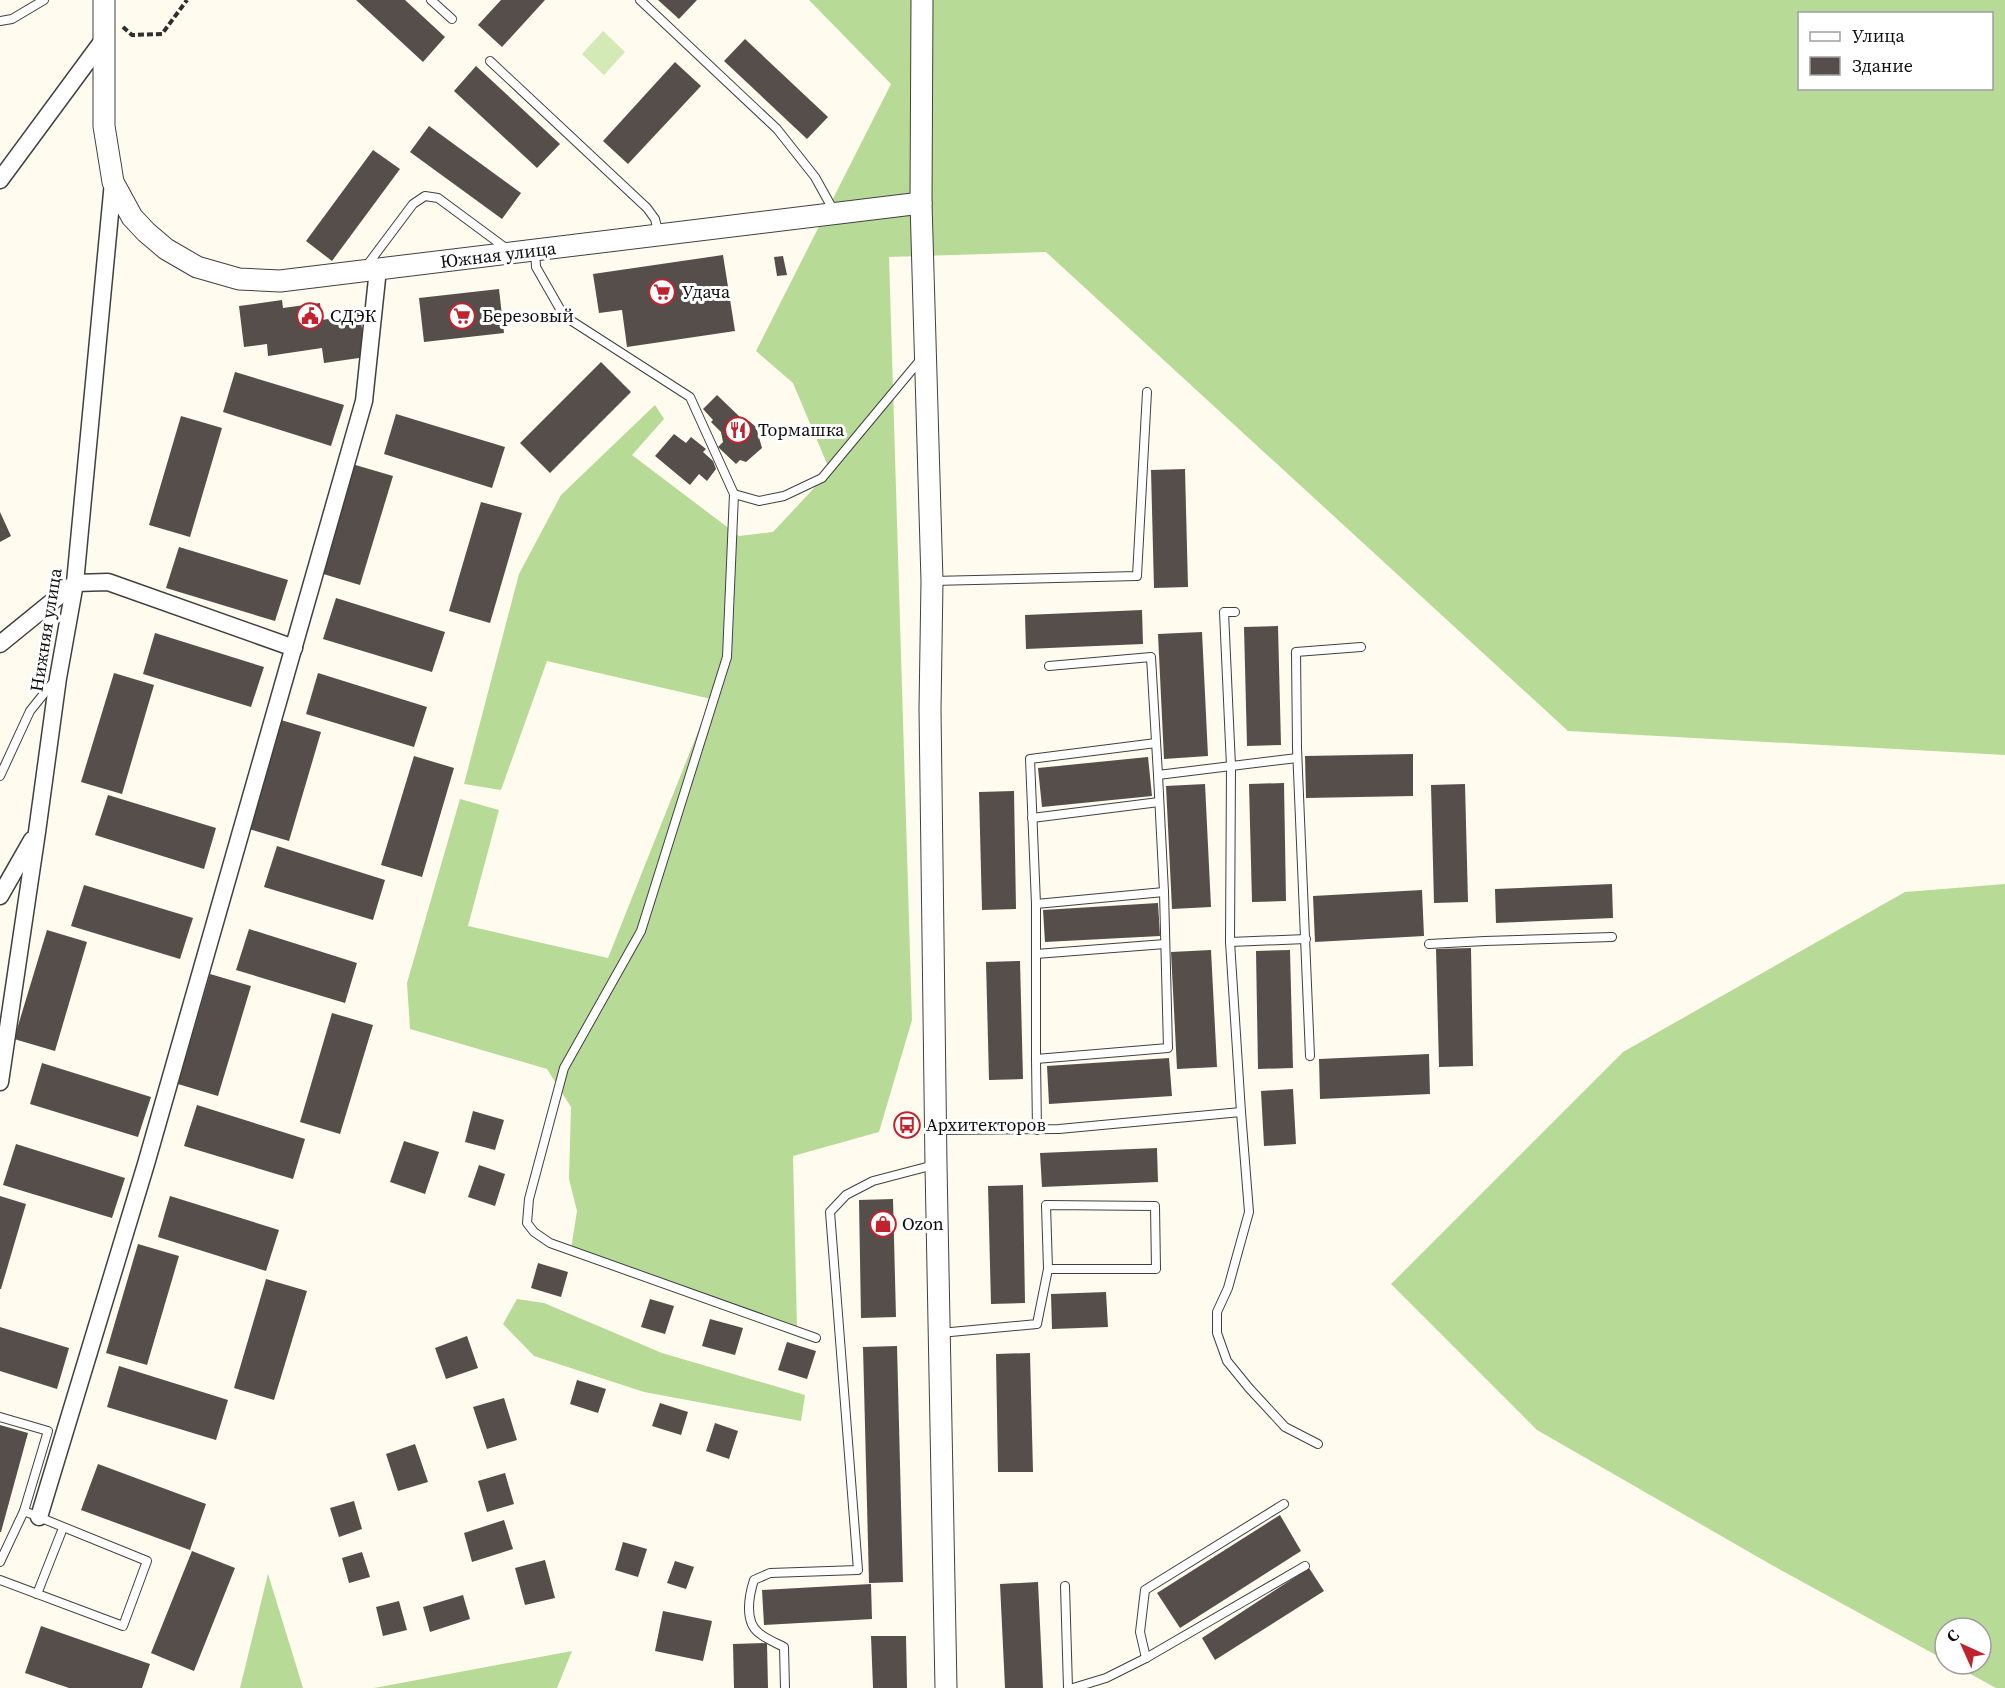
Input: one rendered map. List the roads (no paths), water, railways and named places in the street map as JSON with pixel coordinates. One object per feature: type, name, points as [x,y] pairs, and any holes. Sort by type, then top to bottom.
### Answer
[{"type":"street","points":[[922,0],[921,203],[932,581],[930,709],[946,1688]]},
{"type":"street","points":[[104,5],[104,126],[112,182]]},
{"type":"street","points":[[0,180],[104,39]]},
{"type":"street","name":"Южная улица","points":[[112,182],[132,217],[166,249],[197,267],[239,279],[280,281],[921,203]]},
{"type":"street","name":"Нижняя улица","points":[[0,1082],[58,678],[75,583],[112,182]]},
{"type":"street","points":[[31,1514],[146,1164],[364,401],[371,270]]},
{"type":"street","points":[[0,644],[75,583],[108,582],[294,648]]},
{"type":"street","points":[[0,896],[37,832]]},
{"type":"lane","points":[[0,21],[12,19],[44,0]]},
{"type":"lane","points":[[431,0],[452,19]]},
{"type":"lane","points":[[640,0],[784,136],[815,177],[835,213]]},
{"type":"lane","points":[[490,61],[647,208],[655,219],[659,235]]},
{"type":"lane","points":[[371,270],[413,204],[425,196],[438,198],[512,253]]},
{"type":"lane","points":[[535,250],[536,267],[564,316],[690,397],[734,494],[727,657],[641,931],[564,1068],[528,1199],[527,1222],[534,1233],[550,1243],[816,1338]]},
{"type":"lane","points":[[734,494],[759,501],[784,496],[822,478],[926,353]]},
{"type":"lane","points":[[932,581],[1137,576],[1148,392]]},
{"type":"lane","points":[[1235,612],[1224,612],[1231,766],[1230,942],[1249,1212],[1228,1288],[1217,1312],[1217,1333],[1227,1361],[1249,1389],[1285,1427],[1318,1444]]},
{"type":"lane","points":[[1310,1056],[1297,758],[1296,652],[1361,647]]},
{"type":"lane","points":[[1036,1059],[1168,1048],[1164,892],[1151,657],[1049,666]]},
{"type":"lane","points":[[0,776],[30,711],[58,678]]},
{"type":"lane","points":[[1037,1130],[1036,904],[1030,759],[1156,743]]},
{"type":"lane","points":[[1158,775],[1297,758]]},
{"type":"lane","points":[[1032,818],[1160,802]]},
{"type":"lane","points":[[1036,904],[1164,892]]},
{"type":"lane","points":[[1429,944],[1485,940],[1612,937]]},
{"type":"lane","points":[[1230,942],[1306,939]]},
{"type":"lane","points":[[1036,954],[1166,944]]},
{"type":"lane","points":[[936,1130],[1037,1130],[1241,1112]]},
{"type":"lane","points":[[785,1688],[784,1647],[757,1632],[750,1616],[750,1592],[754,1580],[770,1573],[858,1570],[830,1212],[846,1195],[873,1181],[936,1165]]},
{"type":"lane","points":[[939,1333],[1037,1324],[1048,1269],[1046,1205],[1155,1206],[1156,1269],[1048,1269]]},
{"type":"lane","points":[[0,1417],[48,1431],[31,1514],[0,1562]]},
{"type":"lane","points":[[1146,1658],[1140,1632],[1145,1590],[1284,1504]]},
{"type":"lane","points":[[0,1580],[123,1626],[147,1561],[31,1514]]},
{"type":"lane","points":[[37,1594],[63,1527]]},
{"type":"lane","points":[[1073,1688],[1106,1678],[1146,1658],[1305,1566]]},
{"type":"lane","points":[[1065,1587],[1068,1688]]},
{"type":"place","name":"Удача","points":[[662,292]]},
{"type":"place","name":"СДЭК","points":[[310,316]]},
{"type":"place","name":"Березовый","points":[[462,316]]},
{"type":"place","name":"Тормашка","points":[[738,430]]},
{"type":"place","name":"Архитекторов","points":[[907,1125]]},
{"type":"place","name":"Ozon","points":[[883,1224]]}]
